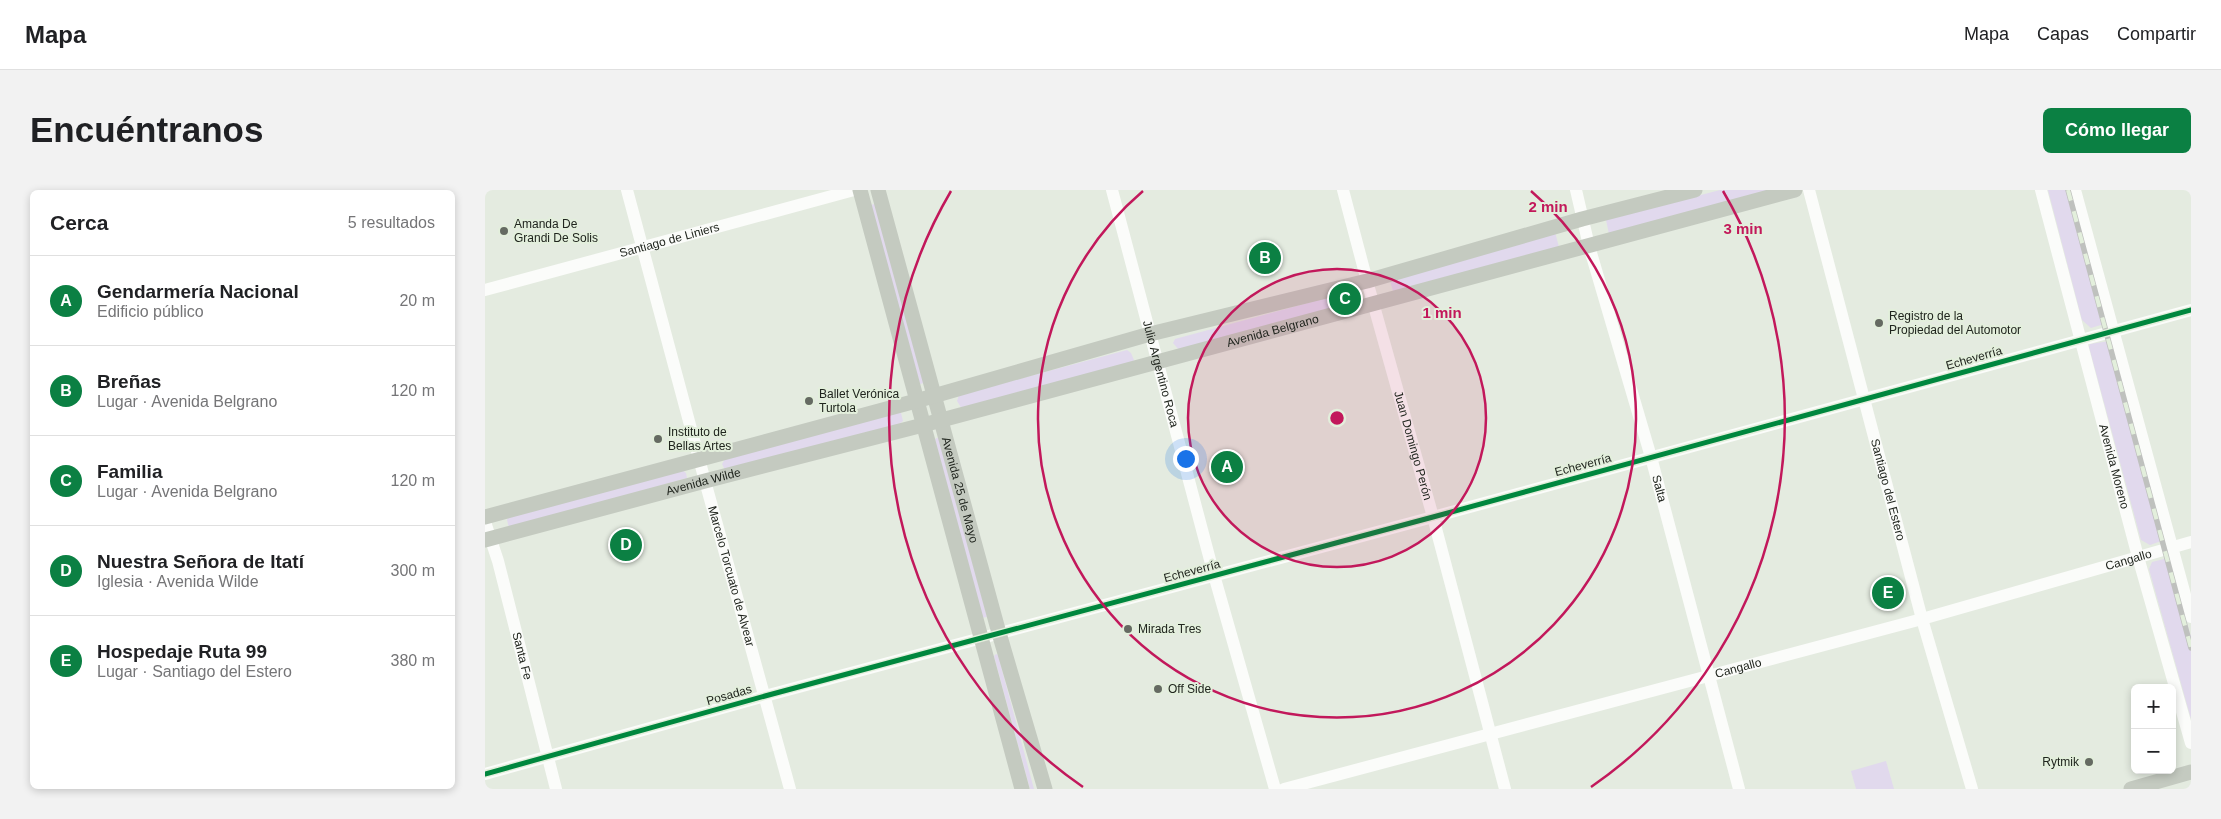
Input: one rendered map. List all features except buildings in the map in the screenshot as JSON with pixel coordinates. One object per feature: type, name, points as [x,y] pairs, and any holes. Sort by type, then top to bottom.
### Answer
[{"type":"main road","name":"Avenida 25 de Mayo","points":[[860,190],[1022,789]]},
{"type":"main road","name":"Avenida 25 de Mayo","points":[[878,190],[999,632],[1045,789]]},
{"type":"main road","name":"Avenida Belgrano","points":[[916,401],[1150,334],[1367,281],[1582,219],[1695,190]]},
{"type":"main road","name":"Avenida Belgrano","points":[[923,425],[1795,190]]},
{"type":"main road","name":"Avenida Wilde","points":[[485,517],[916,401]]},
{"type":"main road","name":"Avenida Wilde","points":[[488,540],[705,481],[923,425]]},
{"type":"main road","points":[[2131,789],[2191,772]]},
{"type":"street","name":"Marcelo Torcuato de Alvear","points":[[627,190],[790,789]]},
{"type":"street","name":"Santiago de Liniers","points":[[485,290],[854,190]]},
{"type":"street","name":"Julio Argentino Roca","points":[[1112,190],[1214,575],[1275,789]]},
{"type":"street","name":"Juan Domingo Perón","points":[[1343,190],[1433,517],[1489,735],[1505,789]]},
{"type":"street","name":"Salta","points":[[1576,190],[1589,246],[1651,457],[1739,789]]},
{"type":"street","name":"Santiago del Estero","points":[[1809,190],[1922,619],[1972,789]]},
{"type":"street","name":"Avenida Moreno","points":[[2041,190],[2082,339],[2138,557],[2191,743]]},
{"type":"street","points":[[2075,190],[2191,617]]},
{"type":"street","name":"Echeverría","points":[[980,638],[1433,517],[2191,310]]},
{"type":"street","name":"Santa Fe","points":[[485,522],[488,540],[556,789]]},
{"type":"street","name":"Cangallo","points":[[1284,789],[1489,735],[1708,674],[1922,619],[2191,542]]},
{"type":"street","name":"Posadas","points":[[485,774],[980,638]]},
{"type":"shaded area","points":[[1720,190],[1773,190],[1609,234],[1606,220]]},
{"type":"shaded area","points":[[2048,190],[2072,190],[2107,323],[2091,328],[2082,320]]},
{"type":"shaded area","points":[[875,204],[927,382],[920,384],[870,205]]},
{"type":"shaded area","points":[[1555,232],[1559,247],[1393,291],[1390,281]]},
{"type":"shaded area","points":[[1348,292],[1351,294],[1351,304],[1179,350],[1173,343],[1175,339]]},
{"type":"shaded area","points":[[2110,341],[2164,540],[2150,545],[2141,540],[2089,347],[2090,344]]},
{"type":"shaded area","points":[[1127,350],[1131,353],[1134,360],[1132,363],[962,409],[957,401],[959,395]]},
{"type":"shaded area","points":[[895,413],[901,413],[903,421],[899,424],[725,470],[722,464],[725,459]]},
{"type":"shaded area","points":[[939,437],[987,617],[981,618],[935,439]]},
{"type":"shaded area","points":[[682,470],[686,473],[687,478],[509,528],[508,516]]},
{"type":"shaded area","points":[[2168,558],[2191,637],[2191,719],[2149,569],[2152,562]]},
{"type":"shaded area","points":[[998,655],[1034,789],[1030,789],[994,656]]},
{"type":"shaded area","points":[[1886,761],[1894,789],[1856,789],[1851,771]]},
{"type":"railway","points":[[2068,190],[2191,648]]},
{"type":"cycle path","points":[[485,774],[765,696],[1433,517],[2191,310]]},
{"type":"place","name":"Amanda De Grandi De Solis","points":[[504,231]]},
{"type":"place","name":"Breñas","points":[[1265,258]]},
{"type":"place","name":"Familia","points":[[1345,299]]},
{"type":"place","name":"Registro de la Propiedad del Automotor","points":[[1879,323]]},
{"type":"place","name":"Ballet Verónica Turtola","points":[[809,401]]},
{"type":"place","name":"Instituto de Bellas Artes","points":[[658,439]]},
{"type":"place","name":"Gendarmería Nacional","points":[[1227,467]]},
{"type":"place","name":"Nuestra Señora de Itatí","points":[[626,545]]},
{"type":"place","name":"Hospedaje Ruta 99","points":[[1888,593]]},
{"type":"place","name":"Mirada Tres","points":[[1128,629]]},
{"type":"place","name":"Off Side","points":[[1158,689]]},
{"type":"place","name":"Rytmik","points":[[2089,762]]}]
